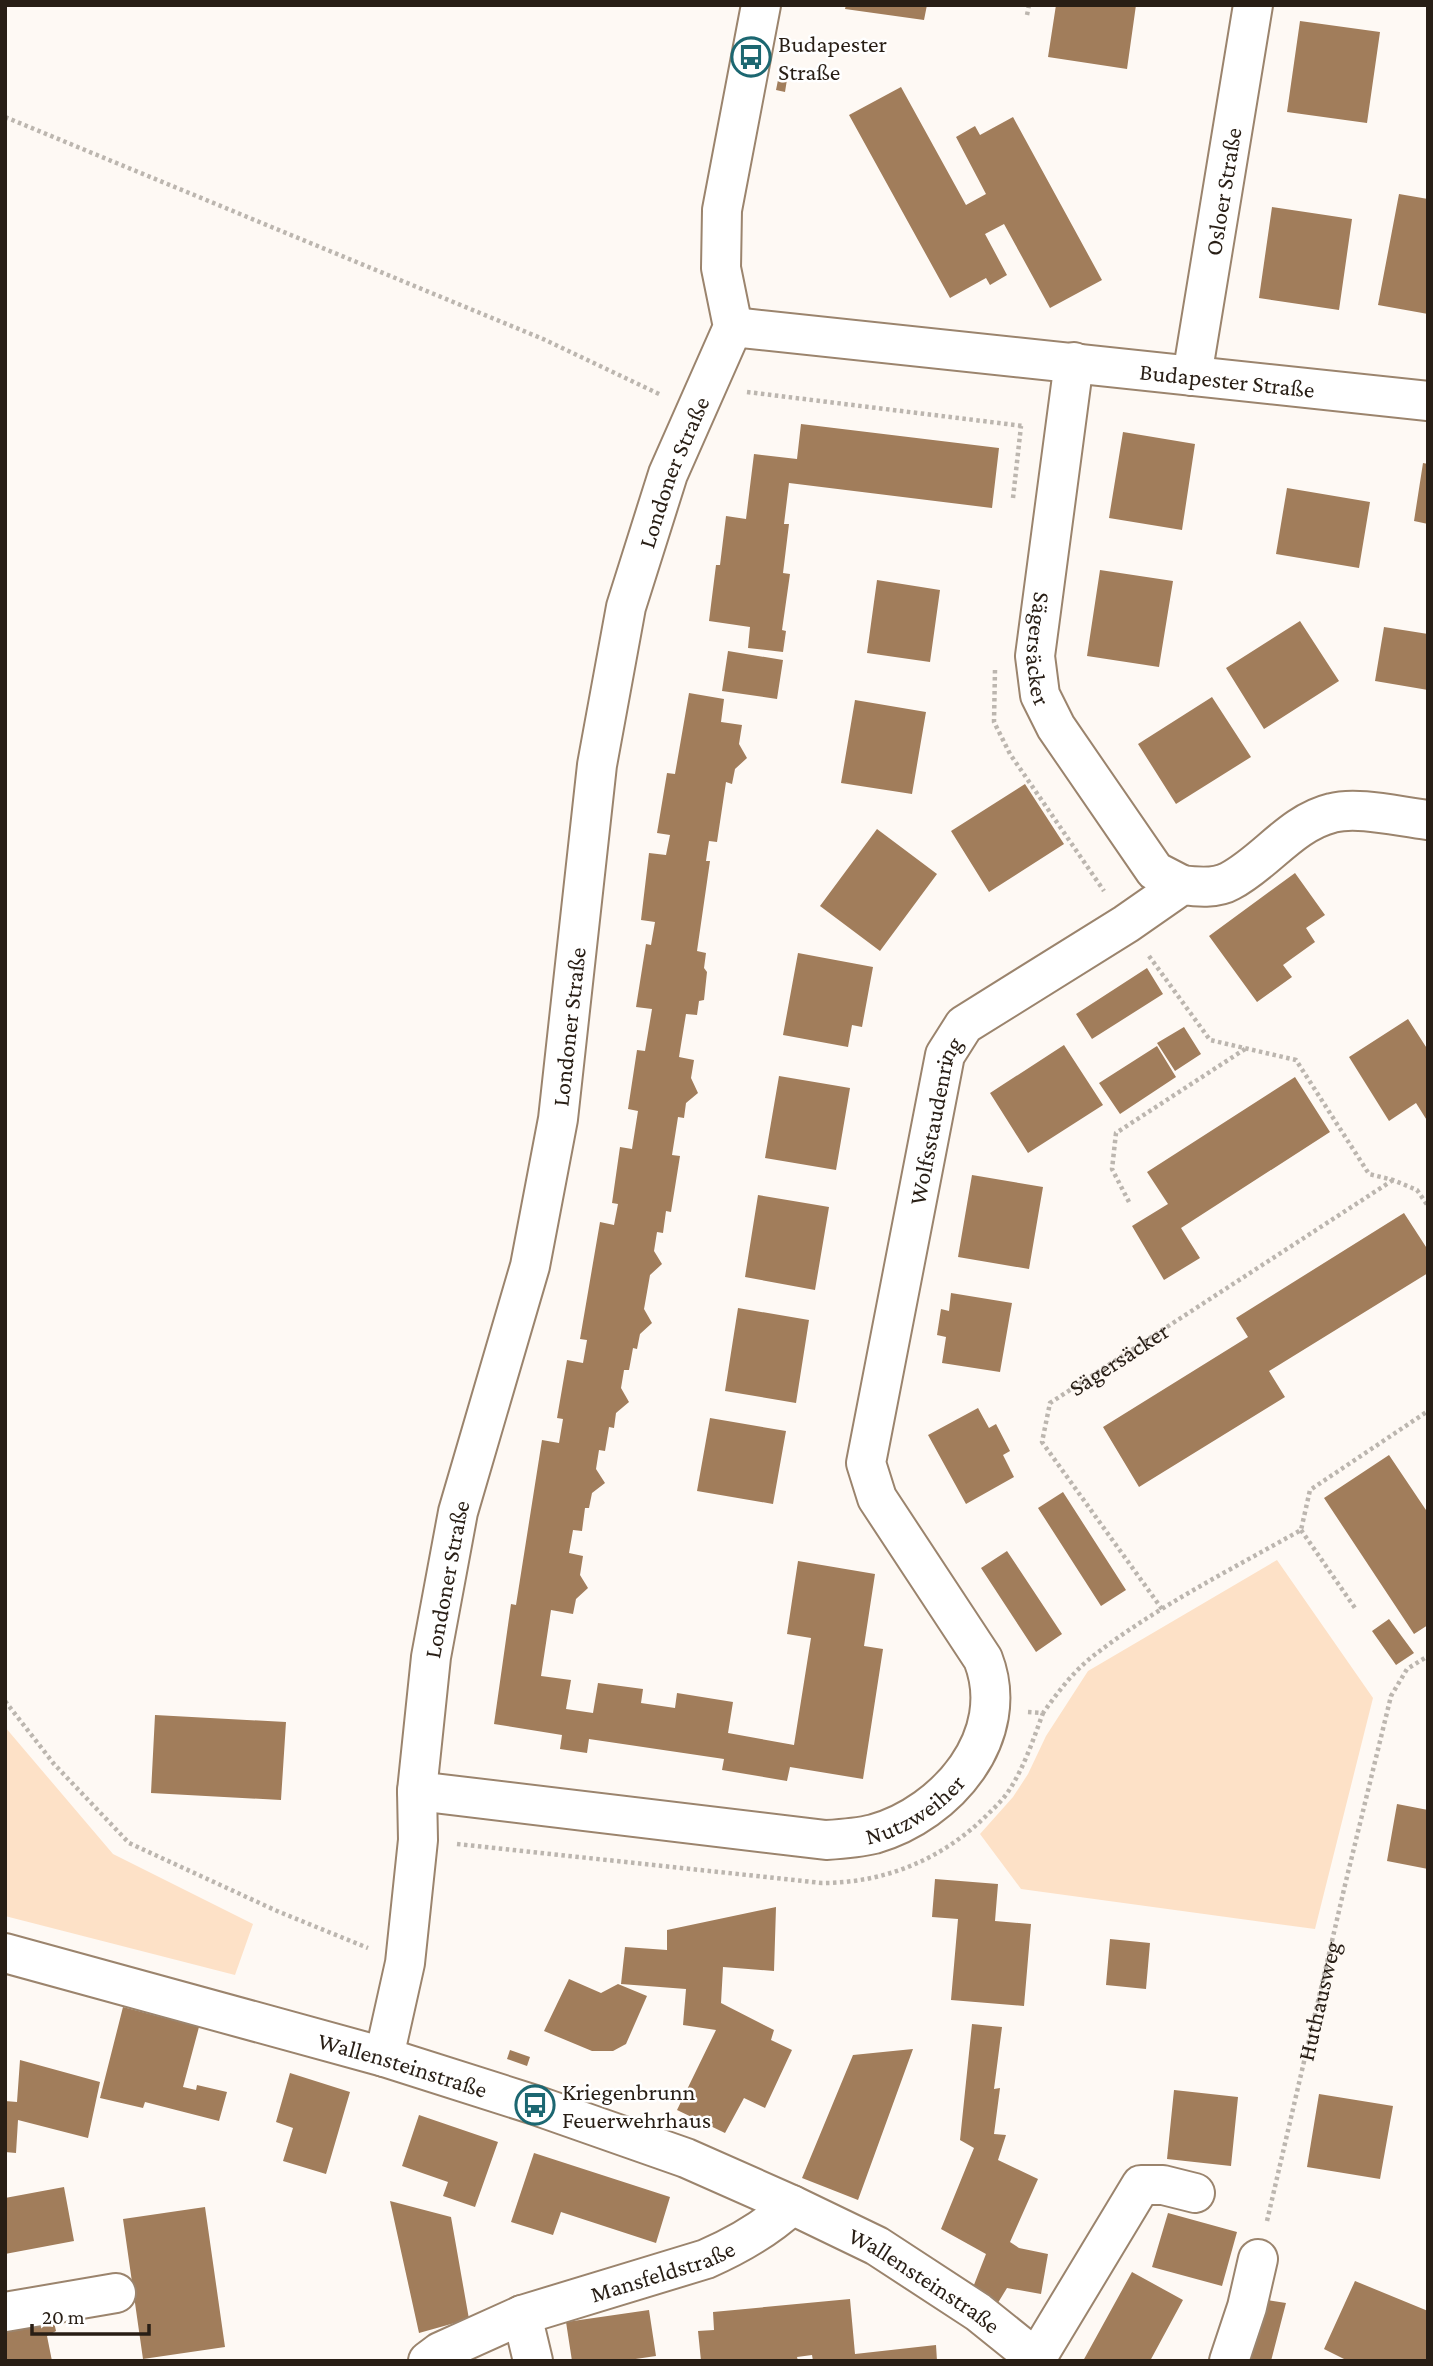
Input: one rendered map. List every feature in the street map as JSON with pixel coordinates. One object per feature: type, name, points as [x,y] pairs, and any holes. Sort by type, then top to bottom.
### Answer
[{"type":"street","points":[[733,327],[721,268],[722,210],[761,5]]},
{"type":"street","name":"Osloer Straße","points":[[1192,376],[1253,5]]},
{"type":"street","name":"Budapester Straße","points":[[733,327],[1428,401]]},
{"type":"street","name":"Londoner Straße","points":[[384,2057],[405,1963],[418,1840],[417,1791],[431,1657],[458,1512],[530,1266],[558,1119],[597,765],[626,607],[668,474],[733,327]]},
{"type":"street","name":"Sägersäcker","points":[[1074,362],[1035,656],[1040,695],[1056,727],[1155,871],[1182,885]]},
{"type":"street","points":[[1182,885],[1201,887],[1228,882],[1312,819],[1334,812],[1352,811],[1428,820]]},
{"type":"street","name":"Wolfsstaudenring","points":[[992,1707],[992,1688],[983,1659],[877,1498],[866,1463],[945,1055],[964,1025],[1114,932],[1182,885]]},
{"type":"street","name":"Nutzweiher","points":[[417,1791],[826,1840],[850,1839],[876,1833],[901,1822],[939,1797],[955,1782],[980,1748],[988,1729],[992,1707]]},
{"type":"street","name":"Wallensteinstraße","points":[[5,1953],[384,2057],[535,2105],[686,2158],[877,2246],[978,2312],[1037,2360]]},
{"type":"street","points":[[1037,2360],[1142,2185],[1163,2185],[1195,2193]]},
{"type":"street","name":"Mansfeldstraße","points":[[428,2361],[440,2352],[522,2315],[706,2259],[734,2247],[770,2225],[792,2205]]},
{"type":"street","points":[[1229,2361],[1247,2307],[1258,2259]]},
{"type":"street","points":[[5,2312],[116,2293]]},
{"type":"street","points":[[522,2315],[533,2361]]},
{"type":"path","points":[[1027,15],[1029,5]]},
{"type":"path","points":[[5,117],[543,339],[702,399],[1065,431]]},
{"type":"path","points":[[1129,1202],[1112,1169],[1116,1133],[1245,1048]]},
{"type":"path","name":"Sägersäcker","points":[[1163,1609],[1042,1442],[1050,1403],[1393,1180]]},
{"type":"path","points":[[1355,1608],[1301,1530],[1310,1490],[1428,1411]]},
{"type":"path","points":[[992,1707],[1042,1713],[1059,1690],[1095,1654],[1163,1609],[1301,1530]]},
{"type":"path","name":"Huthausweg","points":[[1258,2259],[1391,1696],[1407,1670],[1428,1656]]},
{"type":"path","points":[[5,1701],[54,1764],[129,1843],[277,1911],[405,1963]]},
{"type":"shaded area","points":[[1277,1560],[1373,1698],[1315,1929],[1021,1889],[980,1834],[1013,1797],[1028,1774],[1046,1736],[1088,1671]]},
{"type":"shaded area","points":[[5,1727],[113,1854],[253,1924],[235,1975],[5,1916]]},
{"type":"building","points":[[846,5],[927,5],[924,20],[845,9]]},
{"type":"building","points":[[1056,5],[1136,5],[1127,69],[1048,57]]},
{"type":"building","points":[[1300,21],[1380,32],[1367,123],[1287,112]]},
{"type":"building","points":[[781,65],[789,67],[785,92],[776,90]]},
{"type":"building","points":[[901,87],[966,205],[986,194],[956,137],[975,126],[980,135],[1013,117],[1102,280],[1050,308],[1004,224],[985,234],[1007,275],[990,285],[986,278],[950,298],[849,115]]},
{"type":"building","points":[[1399,194],[1428,199],[1428,314],[1378,305]]},
{"type":"building","points":[[1272,207],[1352,219],[1339,310],[1259,298]]},
{"type":"building","points":[[801,424],[999,448],[992,508],[789,483],[784,524],[789,524],[783,573],[790,574],[782,630],[786,631],[783,652],[748,648],[750,627],[709,621],[726,516],[746,519],[754,454],[797,459]]},
{"type":"building","points":[[1123,432],[1195,444],[1182,530],[1109,518]]},
{"type":"building","points":[[1423,463],[1428,464],[1428,524],[1414,521]]},
{"type":"building","points":[[1287,488],[1370,502],[1359,568],[1276,554]]},
{"type":"building","points":[[1100,570],[1173,581],[1159,667],[1087,656]]},
{"type":"building","points":[[877,580],[940,590],[930,662],[867,653]]},
{"type":"building","points":[[1300,621],[1339,681],[1264,729],[1226,668]]},
{"type":"building","points":[[1384,627],[1428,634],[1428,690],[1375,681]]},
{"type":"building","points":[[728,651],[783,660],[777,699],[722,691]]},
{"type":"building","points":[[689,693],[724,699],[721,722],[742,725],[739,744],[747,758],[735,769],[732,784],[726,782],[717,842],[709,841],[706,861],[710,861],[697,951],[706,953],[704,1000],[699,1001],[697,1015],[686,1014],[679,1057],[694,1060],[691,1078],[698,1093],[686,1103],[684,1118],[678,1117],[672,1155],[680,1156],[671,1212],[666,1211],[663,1233],[657,1232],[654,1251],[662,1264],[650,1275],[644,1309],[652,1323],[640,1334],[637,1349],[633,1348],[629,1370],[624,1370],[621,1388],[629,1402],[616,1413],[614,1428],[609,1427],[605,1451],[599,1450],[596,1469],[605,1483],[592,1493],[589,1508],[585,1508],[582,1531],[573,1530],[569,1553],[583,1556],[580,1575],[588,1588],[576,1599],[573,1614],[551,1610],[541,1676],[571,1680],[566,1709],[593,1713],[598,1683],[643,1689],[641,1703],[675,1708],[677,1693],[733,1702],[728,1733],[794,1745],[811,1638],[787,1634],[798,1561],[875,1574],[864,1646],[883,1649],[863,1779],[790,1767],[787,1781],[722,1770],[724,1759],[589,1739],[587,1753],[560,1749],[562,1735],[494,1724],[511,1604],[516,1605],[542,1440],[559,1443],[563,1419],[557,1418],[567,1360],[583,1363],[587,1340],[580,1339],[600,1222],[614,1225],[618,1204],[612,1203],[620,1147],[632,1149],[638,1111],[628,1109],[637,1050],[645,1051],[652,1009],[636,1007],[646,944],[651,945],[655,922],[641,920],[649,853],[666,855],[670,835],[657,833],[667,773],[675,774]]},
{"type":"building","points":[[1212,697],[1251,757],[1176,804],[1138,744]]},
{"type":"building","points":[[855,700],[926,712],[912,794],[841,783]]},
{"type":"building","points":[[1025,784],[1064,844],[989,892],[951,831]]},
{"type":"building","points":[[877,829],[937,874],[880,951],[820,906]]},
{"type":"building","points":[[1295,873],[1325,915],[1306,928],[1315,942],[1283,965],[1292,977],[1257,1002],[1209,936]]},
{"type":"building","points":[[798,953],[873,967],[862,1027],[852,1025],[848,1047],[783,1035]]},
{"type":"building","points":[[1147,968],[1163,994],[1092,1039],[1076,1014]]},
{"type":"building","points":[[1408,1019],[1428,1050],[1428,1122],[1416,1103],[1389,1121],[1349,1057]]},
{"type":"building","points":[[1184,1027],[1201,1054],[1175,1071],[1157,1043]]},
{"type":"building","points":[[1064,1045],[1103,1105],[1028,1153],[990,1093]]},
{"type":"building","points":[[1157,1046],[1176,1077],[1120,1114],[1099,1083]]},
{"type":"building","points":[[779,1076],[850,1088],[836,1170],[765,1158]]},
{"type":"building","points":[[1295,1077],[1330,1132],[1181,1228],[1200,1258],[1164,1280],[1132,1226],[1168,1204],[1147,1172]]},
{"type":"building","points":[[972,1175],[1043,1187],[1029,1269],[958,1257]]},
{"type":"building","points":[[758,1195],[829,1207],[815,1290],[745,1277]]},
{"type":"building","points":[[1404,1213],[1428,1250],[1428,1273],[1269,1371],[1285,1397],[1139,1487],[1103,1427],[1248,1337],[1236,1318]]},
{"type":"building","points":[[951,1293],[1012,1303],[1000,1372],[942,1363],[946,1337],[937,1335],[941,1309],[949,1311]]},
{"type":"building","points":[[738,1308],[809,1320],[796,1403],[725,1391]]},
{"type":"building","points":[[978,1408],[989,1428],[996,1424],[1010,1451],[1003,1455],[1014,1477],[966,1504],[928,1435]]},
{"type":"building","points":[[710,1418],[786,1431],[773,1504],[697,1491]]},
{"type":"building","points":[[1389,1455],[1428,1513],[1428,1625],[1414,1634],[1324,1498]]},
{"type":"building","points":[[1063,1492],[1126,1590],[1101,1606],[1038,1508]]},
{"type":"building","points":[[1007,1551],[1062,1634],[1036,1652],[981,1568]]},
{"type":"building","points":[[1389,1619],[1414,1653],[1396,1665],[1372,1631]]},
{"type":"building","points":[[155,1715],[286,1722],[281,1800],[151,1793]]},
{"type":"building","points":[[1397,1804],[1428,1810],[1428,1869],[1387,1861]]},
{"type":"building","points":[[935,1879],[998,1884],[995,1921],[1031,1924],[1024,2006],[951,2000],[958,1919],[932,1917]]},
{"type":"building","points":[[776,1907],[774,1971],[723,1967],[721,2003],[774,2030],[771,2040],[792,2050],[765,2108],[744,2098],[725,2133],[677,2110],[716,2030],[683,2025],[686,1989],[621,1984],[625,1947],[667,1950],[667,1930]]},
{"type":"building","points":[[1110,1939],[1150,1943],[1146,1989],[1106,1985]]},
{"type":"building","points":[[569,1979],[601,1993],[618,1984],[647,1996],[626,2044],[613,2051],[592,2051],[544,2031]]},
{"type":"building","points":[[123,2007],[199,2027],[183,2087],[196,2090],[197,2085],[227,2092],[219,2121],[145,2102],[143,2108],[100,2098]]},
{"type":"building","points":[[972,2024],[1002,2027],[994,2089],[1000,2088],[994,2134],[1006,2135],[998,2160],[1038,2179],[1010,2242],[1019,2248],[1048,2254],[1041,2294],[1007,2288],[996,2306],[972,2290],[986,2254],[941,2229],[974,2148],[960,2140]]},
{"type":"building","points":[[913,2049],[858,2200],[802,2178],[853,2055]]},
{"type":"building","points":[[510,2050],[530,2057],[527,2066],[507,2059]]},
{"type":"building","points":[[20,2060],[100,2082],[88,2138],[18,2120],[16,2153],[5,2152],[5,2101],[17,2102]]},
{"type":"building","points":[[290,2073],[350,2092],[326,2174],[283,2161],[293,2128],[276,2122]]},
{"type":"building","points":[[1174,2090],[1238,2097],[1231,2166],[1167,2159]]},
{"type":"building","points":[[1319,2094],[1393,2106],[1380,2179],[1307,2167]]},
{"type":"building","points":[[419,2115],[498,2142],[475,2207],[443,2196],[448,2182],[402,2166]]},
{"type":"building","points":[[534,2153],[670,2197],[656,2243],[561,2212],[553,2235],[511,2222]]},
{"type":"building","points":[[64,2187],[74,2241],[5,2254],[5,2198]]},
{"type":"building","points":[[390,2201],[451,2217],[469,2319],[419,2333]]},
{"type":"building","points":[[205,2207],[225,2347],[143,2359],[123,2219]]},
{"type":"building","points":[[1168,2213],[1237,2232],[1222,2286],[1152,2267]]},
{"type":"building","points":[[1132,2272],[1183,2300],[1150,2361],[1083,2361]]},
{"type":"building","points":[[1355,2281],[1428,2311],[1428,2361],[1348,2361],[1324,2349]]},
{"type":"building","points":[[1255,2298],[1286,2303],[1271,2361],[1240,2361]]},
{"type":"building","points":[[850,2299],[855,2354],[936,2345],[937,2361],[813,2361],[812,2355],[797,2357],[798,2361],[701,2361],[698,2331],[714,2330],[713,2312]]},
{"type":"building","points":[[649,2310],[656,2356],[622,2361],[572,2361],[566,2322]]},
{"type":"building","points":[[54,2322],[56,2331],[47,2336],[52,2361],[5,2361],[5,2331]]},
{"type":"place","name":"Budapester Straße","points":[[751,57]]},
{"type":"place","name":"Kriegenbrunn Feuerwehrhaus","points":[[535,2105]]}]
